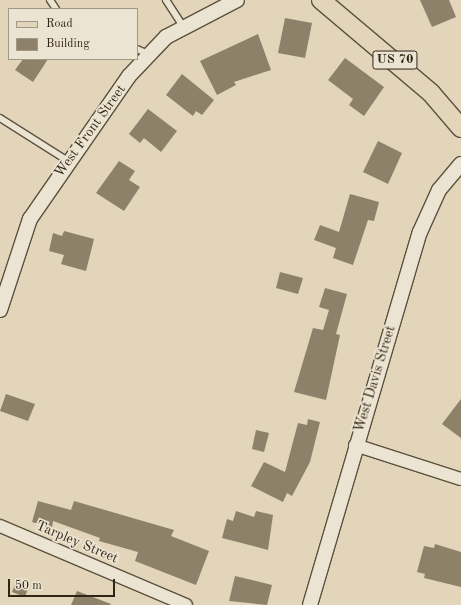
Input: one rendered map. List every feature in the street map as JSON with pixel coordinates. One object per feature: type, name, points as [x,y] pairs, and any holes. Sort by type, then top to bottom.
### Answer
[{"type":"main road","name":"US 70","points":[[321,0],[431,93],[461,128]]},
{"type":"street","name":"West Front Street","points":[[142,51],[183,26],[237,0]]},
{"type":"street","name":"West Front Street","points":[[0,310],[4,280],[30,219],[136,60]]},
{"type":"street","name":"West Davis Street","points":[[310,605],[355,445],[420,232],[439,190],[461,164]]},
{"type":"street","points":[[355,445],[461,479]]},
{"type":"street","name":"Tarpley Street","points":[[0,526],[186,605]]},
{"type":"lane","points":[[166,0],[183,26]]},
{"type":"lane","points":[[0,118],[68,161]]},
{"type":"building","points":[[420,0],[449,0],[456,17],[432,27]]},
{"type":"building","points":[[285,18],[312,23],[305,58],[278,53]]},
{"type":"building","points":[[258,34],[271,70],[234,82],[236,85],[217,95],[200,61]]},
{"type":"building","points":[[345,58],[384,87],[364,116],[349,105],[353,99],[328,80]]},
{"type":"building","points":[[22,60],[47,60],[33,82],[15,70]]},
{"type":"building","points":[[182,74],[214,100],[202,115],[196,111],[193,116],[166,95]]},
{"type":"building","points":[[148,109],[177,131],[161,152],[144,138],[140,143],[129,134]]},
{"type":"building","points":[[378,141],[402,153],[388,184],[363,172]]},
{"type":"building","points":[[119,161],[135,171],[129,180],[140,187],[124,211],[96,193]]},
{"type":"building","points":[[350,194],[379,202],[374,221],[368,220],[353,265],[333,258],[336,248],[314,240],[320,225],[339,232]]},
{"type":"building","points":[[64,231],[94,239],[86,271],[61,264],[64,255],[49,251],[53,233],[62,236]]},
{"type":"building","points":[[280,272],[303,278],[298,294],[276,288]]},
{"type":"building","points":[[325,288],[347,294],[336,334],[340,335],[326,400],[294,392],[313,328],[323,330],[329,310],[319,307]]},
{"type":"building","points":[[6,394],[35,404],[28,421],[0,411]]},
{"type":"building","points":[[461,399],[461,438],[442,424]]},
{"type":"building","points":[[308,419],[320,422],[310,462],[292,496],[287,493],[283,502],[251,486],[264,462],[285,472],[298,423],[307,425]]},
{"type":"building","points":[[256,430],[269,433],[264,452],[252,449]]},
{"type":"building","points":[[38,501],[71,510],[74,501],[174,530],[171,536],[209,551],[196,585],[135,561],[138,552],[99,541],[100,538],[53,521],[52,528],[32,522]]},
{"type":"building","points":[[236,511],[254,517],[256,511],[273,515],[268,550],[222,538],[227,519],[233,521]]},
{"type":"building","points":[[435,544],[461,552],[461,587],[424,578],[425,574],[417,572],[424,546],[434,548]]},
{"type":"building","points":[[235,576],[272,585],[267,605],[229,601]]},
{"type":"building","points":[[17,580],[29,585],[25,597],[12,592]]},
{"type":"building","points":[[77,591],[111,604],[71,605]]}]
